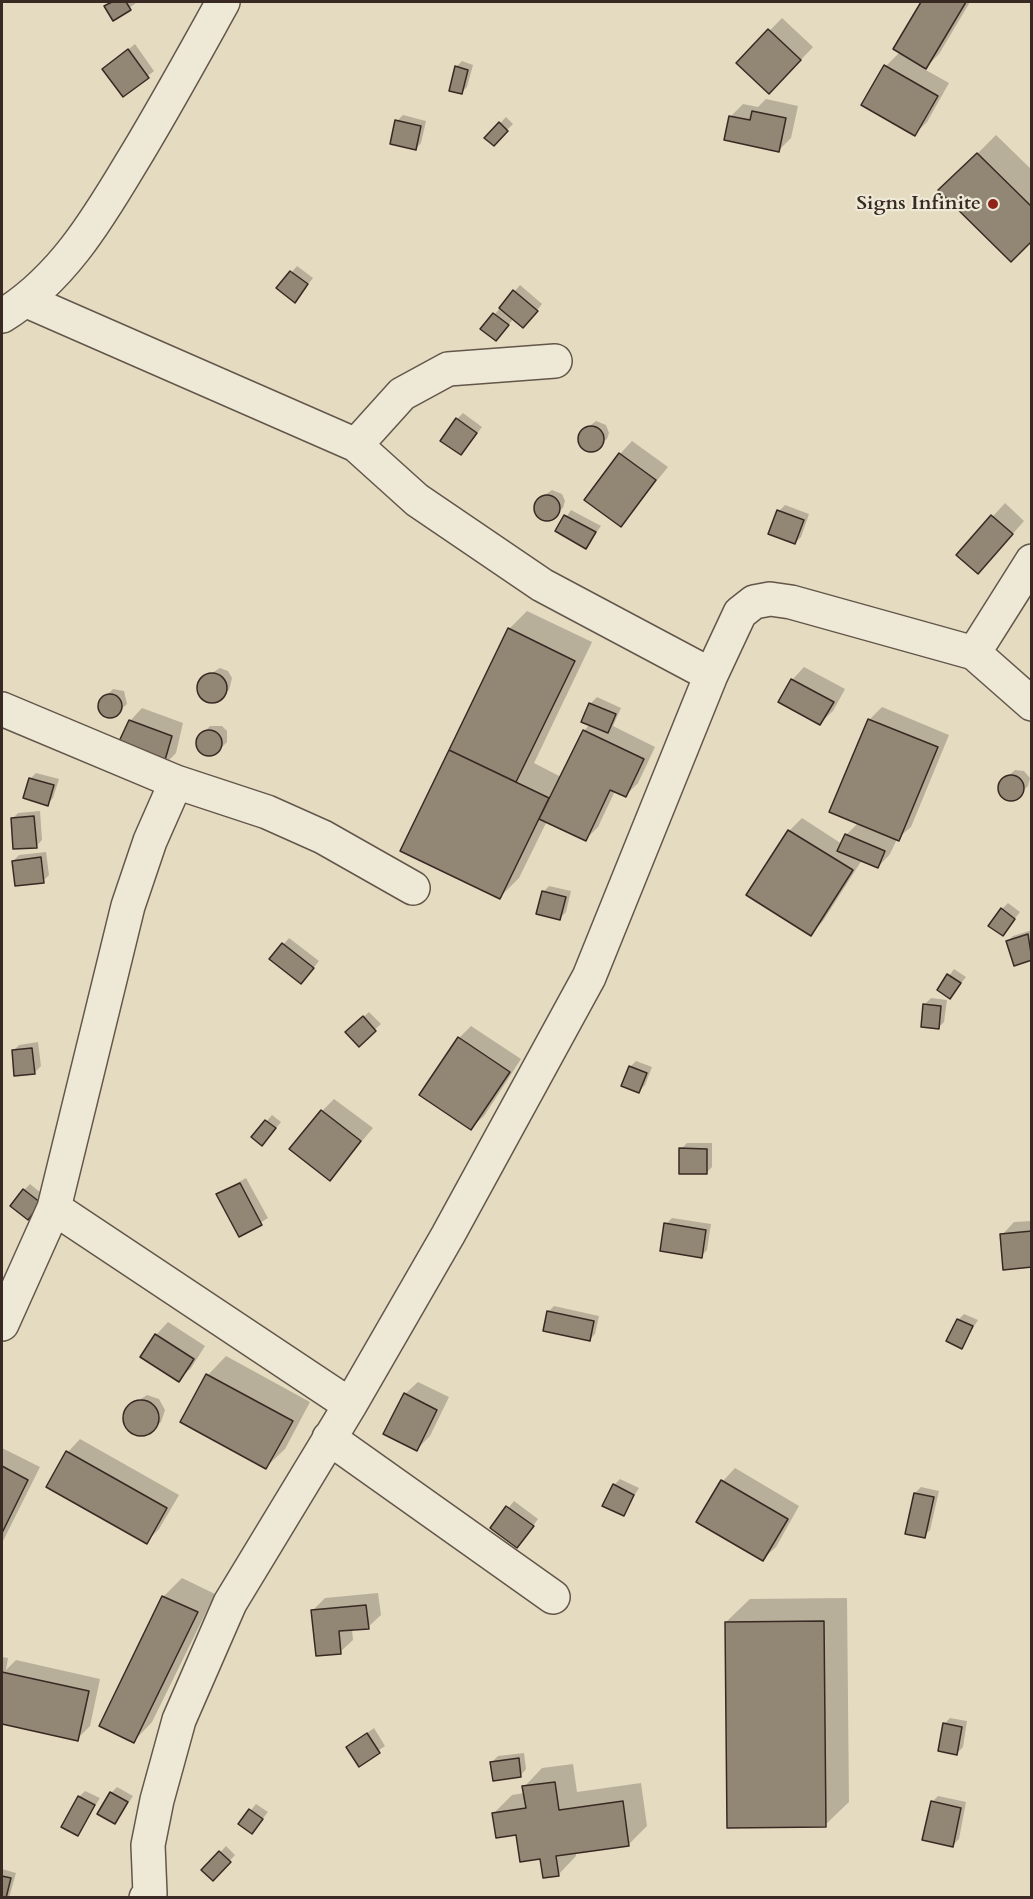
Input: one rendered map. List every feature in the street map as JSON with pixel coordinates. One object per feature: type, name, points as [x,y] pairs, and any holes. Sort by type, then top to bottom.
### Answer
[{"type":"street","points":[[223,2],[159,118],[88,235],[14,308],[356,445],[417,500],[542,585],[711,675]]},
{"type":"street","points":[[356,445],[402,394],[448,369],[555,361]]},
{"type":"street","points":[[974,653],[1032,561]]},
{"type":"street","points":[[150,1896],[148,1845],[157,1800],[179,1720],[230,1603],[350,1405],[448,1235],[588,977],[711,675],[740,614],[754,602],[770,599],[791,602],[974,653],[1032,704]]},
{"type":"street","points":[[2,709],[176,782],[267,812],[323,837],[413,888]]},
{"type":"street","points":[[2,1324],[54,1208],[128,906],[150,842],[176,782]]},
{"type":"street","points":[[54,1208],[350,1405]]},
{"type":"street","points":[[329,1438],[553,1597]]},
{"type":"building","points":[[112,2],[126,2],[131,10],[113,21],[104,6]]},
{"type":"building","points":[[921,2],[966,2],[926,69],[893,49]]},
{"type":"building","points":[[768,29],[801,60],[769,94],[736,63]]},
{"type":"building","points":[[128,49],[149,78],[123,97],[102,69]]},
{"type":"building","points":[[884,65],[938,96],[915,136],[861,105]]},
{"type":"building","points":[[455,66],[468,70],[462,94],[449,91]]},
{"type":"building","points":[[752,111],[786,118],[779,152],[724,140],[729,116],[750,120]]},
{"type":"building","points":[[395,120],[421,126],[416,150],[390,144]]},
{"type":"building","points":[[499,122],[508,131],[494,146],[484,138]]},
{"type":"building","points":[[977,153],[1032,207],[1032,241],[1011,262],[938,190]]},
{"type":"building","points":[[290,271],[308,284],[295,303],[276,288]]},
{"type":"building","points":[[513,290],[538,311],[523,328],[499,308]]},
{"type":"building","points":[[493,313],[509,325],[496,341],[480,329]]},
{"type":"building","points":[[456,418],[477,433],[461,455],[440,441]]},
{"type":"building","points":[[591,426],[600,430],[604,439],[600,448],[591,452],[582,448],[578,439],[582,430]]},
{"type":"building","points":[[619,453],[656,480],[621,527],[584,500]]},
{"type":"building","points":[[547,495],[556,499],[560,508],[556,517],[547,521],[538,517],[534,508],[538,499]]},
{"type":"building","points":[[777,510],[804,520],[795,544],[768,534]]},
{"type":"building","points":[[564,515],[596,532],[586,549],[555,531]]},
{"type":"building","points":[[991,515],[1013,534],[978,574],[956,555]]},
{"type":"building","points":[[508,628],[575,661],[516,782],[449,750]]},
{"type":"building","points":[[212,673],[218,674],[226,682],[226,694],[218,702],[212,703],[206,702],[198,694],[197,688],[198,682],[206,674]]},
{"type":"building","points":[[791,679],[834,702],[820,725],[778,702]]},
{"type":"building","points":[[110,694],[119,697],[122,706],[119,715],[110,718],[101,715],[98,706],[101,697]]},
{"type":"building","points":[[589,703],[616,714],[608,733],[581,722]]},
{"type":"building","points":[[868,719],[938,747],[899,841],[829,812]]},
{"type":"building","points":[[129,720],[172,736],[163,767],[115,750]]},
{"type":"building","points":[[209,730],[218,734],[222,743],[218,752],[209,756],[200,752],[196,743],[200,734]]},
{"type":"building","points":[[583,730],[644,759],[626,797],[610,790],[586,841],[539,819]]},
{"type":"building","points":[[449,750],[549,798],[500,899],[400,851]]},
{"type":"building","points":[[1011,775],[1020,779],[1024,788],[1020,797],[1011,801],[1002,797],[998,788],[1002,779]]},
{"type":"building","points":[[29,778],[54,785],[48,806],[23,798]]},
{"type":"building","points":[[34,816],[37,848],[13,849],[11,818]]},
{"type":"building","points":[[788,830],[853,870],[811,936],[746,895]]},
{"type":"building","points":[[845,834],[885,851],[878,868],[837,851]]},
{"type":"building","points":[[41,857],[44,883],[15,886],[12,861]]},
{"type":"building","points":[[542,891],[566,897],[560,920],[536,914]]},
{"type":"building","points":[[1001,908],[1015,919],[1003,936],[988,926]]},
{"type":"building","points":[[1028,934],[1032,960],[1014,966],[1006,941]]},
{"type":"building","points":[[282,943],[314,968],[301,984],[269,959]]},
{"type":"building","points":[[947,974],[961,983],[950,999],[937,990]]},
{"type":"building","points":[[923,1004],[941,1006],[939,1029],[921,1027]]},
{"type":"building","points":[[363,1016],[376,1031],[359,1047],[345,1032]]},
{"type":"building","points":[[458,1037],[510,1072],[471,1130],[419,1095]]},
{"type":"building","points":[[32,1048],[35,1074],[14,1076],[12,1050]]},
{"type":"building","points":[[629,1066],[647,1073],[639,1093],[621,1086]]},
{"type":"building","points":[[321,1110],[361,1141],[330,1181],[289,1149]]},
{"type":"building","points":[[265,1120],[276,1128],[262,1146],[251,1137]]},
{"type":"building","points":[[679,1148],[707,1149],[707,1174],[679,1174]]},
{"type":"building","points":[[240,1183],[262,1225],[239,1237],[216,1194]]},
{"type":"building","points":[[23,1189],[41,1203],[28,1220],[10,1206]]},
{"type":"building","points":[[664,1223],[706,1230],[702,1258],[660,1251]]},
{"type":"building","points":[[1032,1231],[1032,1267],[1003,1270],[1000,1234]]},
{"type":"building","points":[[547,1311],[594,1321],[590,1341],[543,1331]]},
{"type":"building","points":[[957,1319],[973,1326],[962,1349],[946,1341]]},
{"type":"building","points":[[155,1334],[194,1359],[179,1382],[140,1357]]},
{"type":"building","points":[[206,1374],[293,1421],[266,1469],[180,1422]]},
{"type":"building","points":[[404,1393],[437,1410],[417,1451],[383,1434]]},
{"type":"building","points":[[141,1400],[154,1405],[159,1418],[154,1431],[141,1436],[128,1431],[123,1418],[128,1405]]},
{"type":"building","points":[[66,1451],[167,1508],[147,1544],[46,1487]]},
{"type":"building","points":[[2,1466],[28,1480],[2,1533]]},
{"type":"building","points":[[721,1480],[788,1519],[763,1561],[696,1522]]},
{"type":"building","points":[[613,1484],[634,1495],[624,1516],[602,1506]]},
{"type":"building","points":[[914,1493],[934,1497],[925,1538],[905,1534]]},
{"type":"building","points":[[506,1506],[534,1526],[517,1548],[490,1528]]},
{"type":"building","points":[[162,1596],[198,1612],[134,1743],[99,1726]]},
{"type":"building","points":[[366,1605],[369,1629],[339,1631],[341,1654],[316,1656],[311,1610]]},
{"type":"building","points":[[824,1621],[826,1827],[727,1828],[725,1622]]},
{"type":"building","points":[[2,1672],[89,1691],[78,1741],[2,1724]]},
{"type":"building","points":[[943,1723],[962,1727],[957,1755],[938,1751]]},
{"type":"building","points":[[367,1733],[380,1753],[359,1767],[346,1747]]},
{"type":"building","points":[[519,1758],[521,1777],[493,1781],[490,1762]]},
{"type":"building","points":[[555,1782],[559,1810],[623,1801],[629,1846],[556,1856],[559,1876],[543,1878],[540,1859],[520,1862],[516,1835],[496,1838],[492,1813],[526,1808],[522,1786]]},
{"type":"building","points":[[110,1792],[128,1802],[115,1824],[97,1814]]},
{"type":"building","points":[[78,1796],[95,1805],[78,1836],[61,1827]]},
{"type":"building","points":[[931,1801],[961,1808],[953,1847],[922,1840]]},
{"type":"building","points":[[249,1809],[263,1819],[252,1834],[238,1824]]},
{"type":"building","points":[[219,1851],[231,1862],[213,1881],[201,1870]]},
{"type":"building","points":[[2,1876],[11,1878],[6,1898],[2,1898]]},
{"type":"place","name":"Signs Infinite","points":[[993,204]]}]
